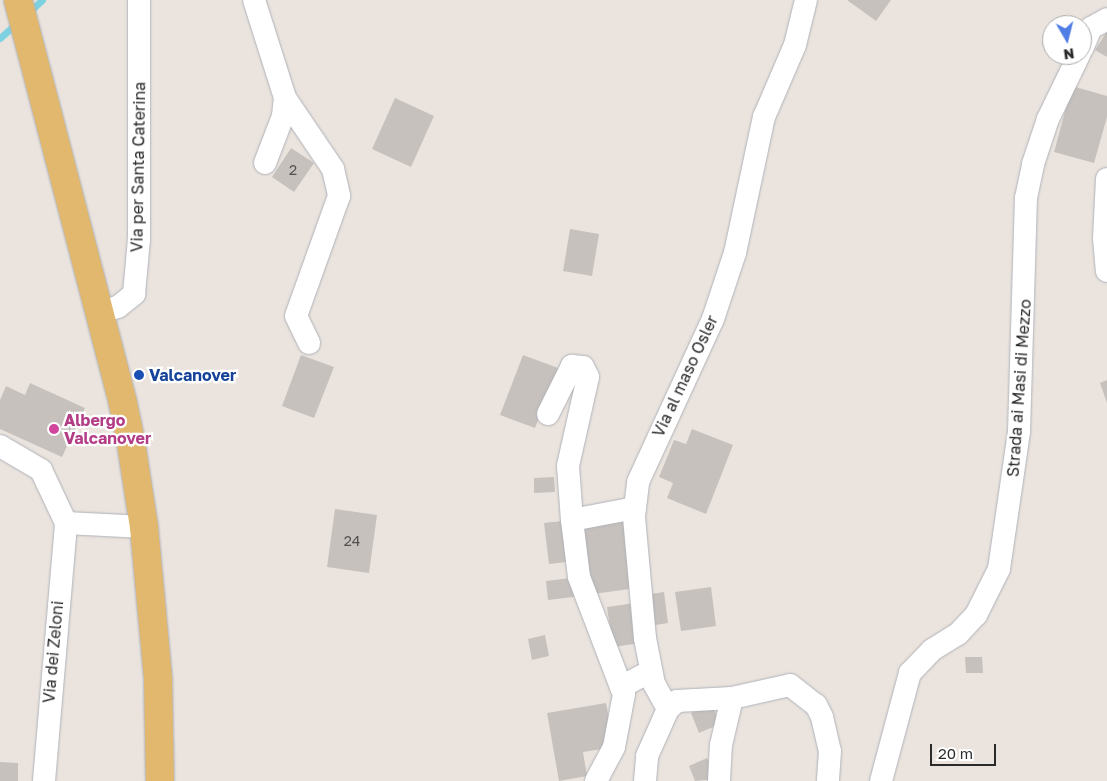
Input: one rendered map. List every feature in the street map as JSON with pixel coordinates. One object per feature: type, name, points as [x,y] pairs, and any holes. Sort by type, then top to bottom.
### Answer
[{"type":"main road","points":[[18,0],[124,404],[144,527],[158,679],[160,781]]},
{"type":"street","name":"Via per Santa Caterina","points":[[99,313],[118,307],[134,294],[139,239],[139,0]]},
{"type":"street","points":[[254,0],[285,98],[333,169],[339,196],[296,316],[309,343]]},
{"type":"street","name":"Via al maso Osler","points":[[668,709],[654,684],[640,593],[635,508],[638,482],[659,431],[692,368],[713,319],[735,253],[764,117],[796,45],[806,0]]},
{"type":"street","points":[[1092,28],[1107,19]]},
{"type":"street","name":"Strada ai Masi di Mezzo","points":[[881,781],[910,673],[932,650],[958,634],[976,615],[999,569],[1019,432],[1026,198],[1048,119],[1074,65]]},
{"type":"street","points":[[265,163],[283,116],[285,98]]},
{"type":"street","points":[[1107,178],[1104,195],[1107,271]]},
{"type":"street","points":[[548,414],[572,366],[583,367],[588,377],[568,466],[572,520],[580,577],[624,694],[614,747],[596,781]]},
{"type":"street","points":[[0,446],[41,470],[66,523],[144,527]]},
{"type":"street","points":[[572,520],[635,508]]},
{"type":"street","name":"Via dei Zeloni","points":[[44,781],[66,523]]},
{"type":"street","points":[[621,687],[652,671]]},
{"type":"street","points":[[645,781],[647,756],[668,709],[677,701],[732,698],[790,685],[816,705],[828,733],[828,781]]},
{"type":"street","points":[[719,781],[722,745],[732,698]]},
{"type":"building","points":[[847,0],[891,0],[876,21]]},
{"type":"building","points":[[1107,33],[1107,57],[1095,50]]},
{"type":"building","points":[[1072,86],[1107,96],[1107,117],[1094,163],[1054,152]]},
{"type":"building","points":[[395,98],[434,116],[411,167],[372,149]]},
{"type":"building","points":[[291,148],[314,163],[294,192],[272,177]]},
{"type":"building","points":[[570,229],[599,234],[592,276],[563,271]]},
{"type":"building","points":[[301,355],[334,367],[314,418],[282,406]]},
{"type":"building","points":[[523,355],[558,368],[535,428],[500,415]]},
{"type":"building","points":[[1107,380],[1107,403],[1100,383]]},
{"type":"building","points":[[30,383],[85,408],[62,457],[0,429],[0,400],[6,386],[25,395]]},
{"type":"building","points":[[692,429],[733,445],[706,514],[667,498],[673,483],[659,477],[674,440],[686,444]]},
{"type":"building","points":[[554,477],[555,492],[534,493],[534,478]]},
{"type":"building","points":[[335,509],[377,515],[369,573],[327,567]]},
{"type":"building","points":[[627,517],[637,588],[593,594],[582,524]]},
{"type":"building","points":[[572,520],[576,561],[549,564],[544,523]]},
{"type":"building","points":[[579,577],[582,596],[548,600],[546,581]]},
{"type":"building","points":[[711,587],[716,626],[681,631],[675,592]]},
{"type":"building","points":[[664,592],[668,623],[649,626],[645,595]]},
{"type":"building","points":[[635,603],[641,643],[613,647],[607,607]]},
{"type":"building","points":[[545,635],[549,656],[532,660],[528,639]]},
{"type":"building","points":[[965,657],[982,657],[983,673],[966,673]]},
{"type":"building","points":[[606,703],[614,747],[583,752],[587,776],[559,781],[547,713]]},
{"type":"building","points":[[712,704],[720,724],[699,733],[691,713]]},
{"type":"building","points":[[707,758],[717,779],[695,781],[689,766]]},
{"type":"building","points":[[0,762],[18,763],[18,781],[0,781]]},
{"type":"waterway","points":[[28,13],[42,0]]},
{"type":"waterway","points":[[0,38],[18,22]]},
{"type":"place","name":"Valcanover","points":[[139,375]]},
{"type":"place","name":"Albergo Valcanover","points":[[54,429]]}]
